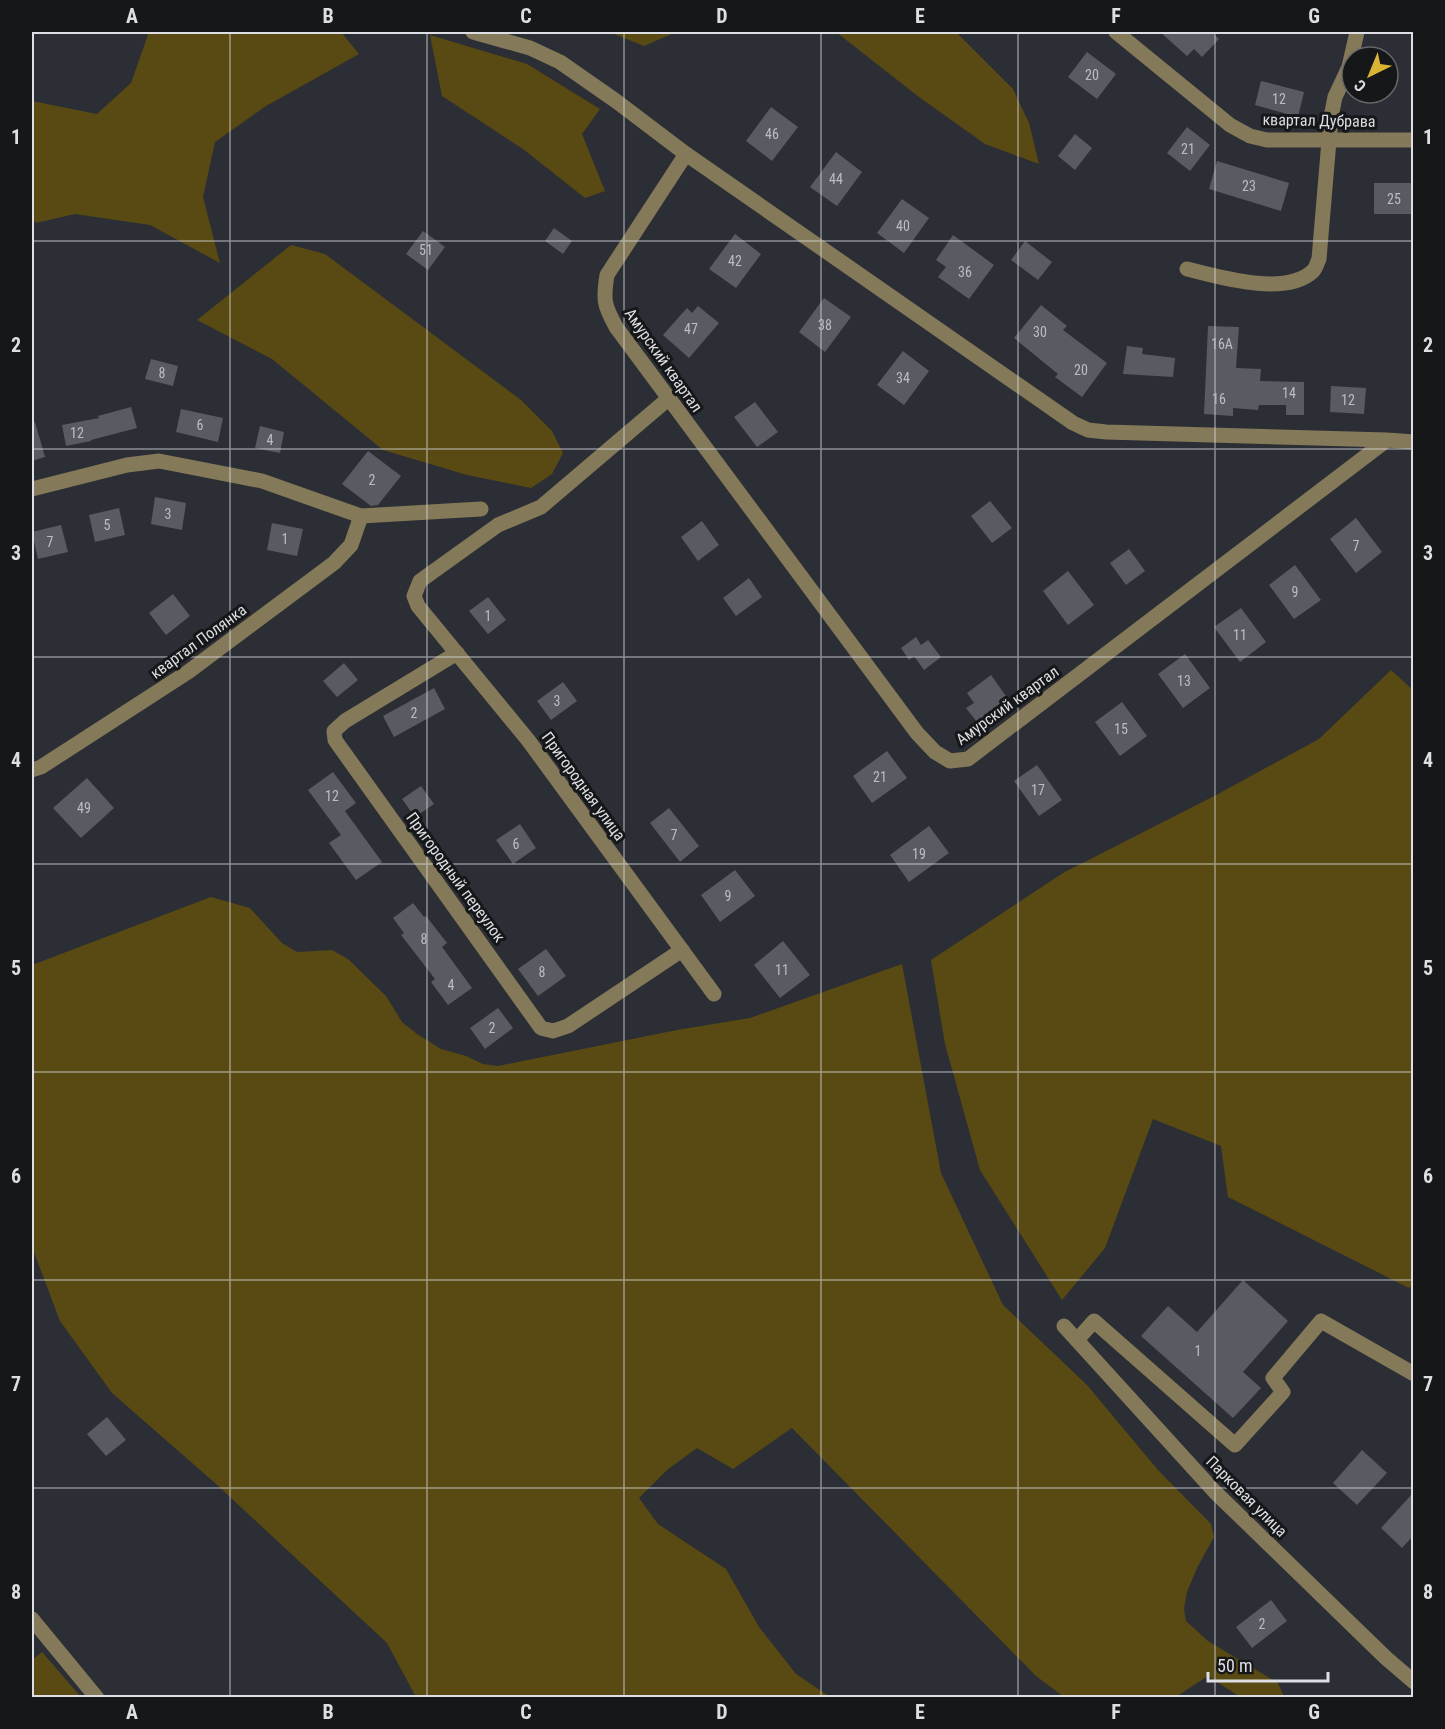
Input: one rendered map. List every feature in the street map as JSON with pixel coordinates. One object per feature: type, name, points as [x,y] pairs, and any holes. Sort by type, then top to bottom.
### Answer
[{"type":"street","points":[[473,32],[530,48],[560,62],[686,154],[1073,423],[1088,430],[1413,442]]},
{"type":"street","name":"квартал Дубрава","points":[[1116,32],[1230,125],[1250,136],[1267,140],[1413,140]]},
{"type":"street","points":[[1187,269],[1238,282],[1281,284],[1302,279],[1314,271],[1319,259],[1331,117],[1335,97],[1349,67],[1357,32]]},
{"type":"street","name":"Амурский квартал","points":[[686,154],[607,275],[604,296],[607,310],[616,327],[668,399],[917,733],[935,752],[950,761],[968,759],[1387,440]]},
{"type":"street","name":"Пригородная улица","points":[[668,399],[541,507],[498,525],[420,581],[414,596],[418,606],[528,740],[714,994]]},
{"type":"street","points":[[32,489],[128,465],[159,461],[262,481],[361,516],[481,509]]},
{"type":"street","name":"квартал Полянка","points":[[32,770],[41,767],[188,672],[334,563],[351,545],[361,516]]},
{"type":"street","name":"Пригородный переулок","points":[[457,653],[345,721],[334,731],[335,740],[542,1028],[553,1031],[568,1026],[682,950]]},
{"type":"street","points":[[1077,1340],[1094,1321],[1235,1445],[1283,1392],[1273,1378],[1321,1321],[1409,1371]]},
{"type":"street","name":"Парковая улица","points":[[1064,1326],[1215,1492],[1413,1682]]},
{"type":"street","points":[[34,1626],[97,1698]]},
{"type":"shaded area","points":[[149,32],[341,32],[359,54],[266,106],[215,142],[203,197],[220,263],[150,225],[75,214],[36,223],[32,217],[32,101],[97,114],[131,83]]},
{"type":"shaded area","points":[[609,32],[676,32],[644,46]]},
{"type":"shaded area","points":[[836,32],[956,32],[1013,89],[1029,123],[1039,164],[985,144],[919,97]]},
{"type":"shaded area","points":[[430,35],[527,64],[600,109],[582,134],[605,191],[585,198],[523,149],[442,96]]},
{"type":"shaded area","points":[[291,245],[325,254],[521,400],[552,431],[563,453],[552,474],[531,488],[467,475],[383,450],[272,359],[197,320]]},
{"type":"shaded area","points":[[1391,670],[1414,691],[1413,1285],[1409,1288],[1228,1197],[1221,1146],[1153,1119],[1105,1248],[1062,1300],[980,1170],[945,1044],[931,960],[1063,873],[1218,794],[1319,739]]},
{"type":"shaded area","points":[[211,897],[250,908],[282,943],[297,952],[332,950],[348,959],[386,996],[402,1022],[417,1034],[441,1049],[466,1056],[483,1064],[498,1066],[677,1030],[750,1018],[902,964],[941,1173],[1003,1305],[1087,1385],[1158,1470],[1211,1524],[1214,1537],[1187,1592],[1184,1609],[1186,1621],[1208,1641],[1278,1683],[1284,1697],[1240,1697],[1208,1676],[1174,1698],[1064,1697],[1036,1676],[792,1428],[733,1469],[697,1448],[667,1470],[639,1498],[658,1524],[726,1569],[759,1627],[796,1674],[830,1697],[416,1697],[387,1643],[215,1483],[112,1393],[60,1321],[32,1247],[32,965]]},
{"type":"shaded area","points":[[42,1652],[81,1697],[32,1697],[32,1660]]},
{"type":"building","points":[[1160,32],[1212,32],[1219,39],[1202,57],[1194,49],[1187,56]]},
{"type":"building","points":[[1087,52],[1116,74],[1097,99],[1068,77]]},
{"type":"building","points":[[1261,81],[1304,92],[1298,117],[1255,105]]},
{"type":"building","points":[[771,107],[798,127],[772,161],[746,141]]},
{"type":"building","points":[[1187,127],[1210,145],[1190,171],[1167,153]]},
{"type":"building","points":[[1075,134],[1092,148],[1075,170],[1058,156]]},
{"type":"building","points":[[836,152],[862,172],[837,206],[810,187]]},
{"type":"building","points":[[1217,161],[1289,183],[1281,211],[1209,189]]},
{"type":"building","points":[[1374,183],[1413,183],[1413,214],[1374,214]]},
{"type":"building","points":[[902,199],[929,218],[904,253],[877,233]]},
{"type":"building","points":[[554,228],[572,241],[563,254],[545,241]]},
{"type":"building","points":[[423,231],[445,247],[428,270],[406,254]]},
{"type":"building","points":[[735,234],[761,254],[736,288],[709,269]]},
{"type":"building","points":[[953,235],[994,265],[969,299],[938,277],[946,267],[936,260]]},
{"type":"building","points":[[1025,241],[1052,262],[1038,280],[1011,260]]},
{"type":"building","points":[[824,298],[851,317],[825,352],[799,332]]},
{"type":"building","points":[[1041,305],[1067,326],[1063,330],[1107,363],[1082,397],[1055,377],[1058,374],[1014,338]]},
{"type":"building","points":[[698,306],[719,323],[689,358],[663,335],[687,308],[692,313]]},
{"type":"building","points":[[1208,326],[1239,327],[1236,368],[1261,369],[1260,381],[1304,382],[1304,415],[1286,415],[1286,405],[1259,405],[1258,410],[1233,408],[1233,416],[1204,414]]},
{"type":"building","points":[[1127,346],[1143,348],[1142,354],[1175,358],[1173,377],[1123,374]]},
{"type":"building","points":[[903,351],[929,371],[904,405],[877,385]]},
{"type":"building","points":[[151,359],[178,366],[173,386],[145,379]]},
{"type":"building","points":[[1331,386],[1366,388],[1364,414],[1330,412]]},
{"type":"building","points":[[755,402],[778,432],[757,447],[734,417]]},
{"type":"building","points":[[131,407],[137,428],[66,446],[62,425],[99,418],[98,416]]},
{"type":"building","points":[[181,409],[223,418],[218,442],[176,432]]},
{"type":"building","points":[[35,422],[45,457],[32,461],[32,423]]},
{"type":"building","points":[[260,426],[284,432],[280,453],[255,448]]},
{"type":"building","points":[[368,451],[401,476],[378,505],[371,506],[342,484]]},
{"type":"building","points":[[155,497],[186,503],[182,530],[151,524]]},
{"type":"building","points":[[990,501],[1012,528],[992,543],[971,516]]},
{"type":"building","points":[[119,508],[125,535],[95,542],[89,515]]},
{"type":"building","points":[[1356,518],[1382,552],[1356,573],[1330,539]]},
{"type":"building","points":[[702,521],[719,545],[698,561],[681,537]]},
{"type":"building","points":[[272,523],[303,529],[297,556],[267,550]]},
{"type":"building","points":[[61,525],[68,552],[38,559],[32,532]]},
{"type":"building","points":[[1129,549],[1145,571],[1126,585],[1110,563]]},
{"type":"building","points":[[1295,565],[1321,600],[1294,619],[1269,585]]},
{"type":"building","points":[[1068,571],[1094,605],[1068,625],[1043,591]]},
{"type":"building","points":[[749,578],[762,597],[736,616],[723,598]]},
{"type":"building","points":[[173,594],[190,616],[166,635],[149,613]]},
{"type":"building","points":[[488,597],[506,620],[488,634],[469,611]]},
{"type":"building","points":[[1241,608],[1266,642],[1240,662],[1214,627]]},
{"type":"building","points":[[916,637],[921,645],[928,640],[941,657],[924,670],[914,656],[909,660],[901,648]]},
{"type":"building","points":[[1185,654],[1210,688],[1183,708],[1158,674]]},
{"type":"building","points":[[344,663],[358,680],[337,697],[323,681]]},
{"type":"building","points":[[991,675],[1008,699],[977,722],[966,708],[974,703],[967,693]]},
{"type":"building","points":[[563,682],[577,701],[551,720],[537,701]]},
{"type":"building","points":[[434,688],[445,709],[394,737],[383,716]]},
{"type":"building","points":[[1122,702],[1147,736],[1120,756],[1095,722]]},
{"type":"building","points":[[887,751],[907,778],[872,803],[853,776]]},
{"type":"building","points":[[1037,765],[1062,800],[1039,816],[1014,781]]},
{"type":"building","points":[[333,772],[356,803],[345,811],[382,862],[356,880],[329,843],[341,835],[308,790]]},
{"type":"building","points":[[87,778],[114,808],[81,838],[53,808]]},
{"type":"building","points":[[421,786],[434,804],[415,817],[402,799]]},
{"type":"building","points":[[669,808],[699,846],[680,862],[650,823]]},
{"type":"building","points":[[520,824],[536,848],[513,864],[496,840]]},
{"type":"building","points":[[929,826],[949,853],[909,882],[890,855]]},
{"type":"building","points":[[735,870],[755,896],[720,922],[701,895]]},
{"type":"building","points":[[413,903],[447,943],[442,947],[472,988],[448,1005],[431,982],[435,979],[401,935],[404,933],[393,918]]},
{"type":"building","points":[[783,941],[810,975],[780,998],[754,965]]},
{"type":"building","points":[[546,949],[566,976],[538,996],[518,969]]},
{"type":"building","points":[[498,1008],[513,1028],[485,1049],[470,1028]]},
{"type":"building","points":[[1243,1280],[1288,1321],[1243,1372],[1261,1388],[1233,1418],[1141,1336],[1168,1306],[1197,1332]]},
{"type":"building","points":[[107,1417],[126,1440],[106,1456],[87,1434]]},
{"type":"building","points":[[1362,1450],[1387,1473],[1357,1505],[1333,1483]]},
{"type":"building","points":[[1413,1493],[1413,1536],[1402,1548],[1381,1528]]},
{"type":"building","points":[[1271,1600],[1287,1621],[1252,1648],[1236,1627]]}]
